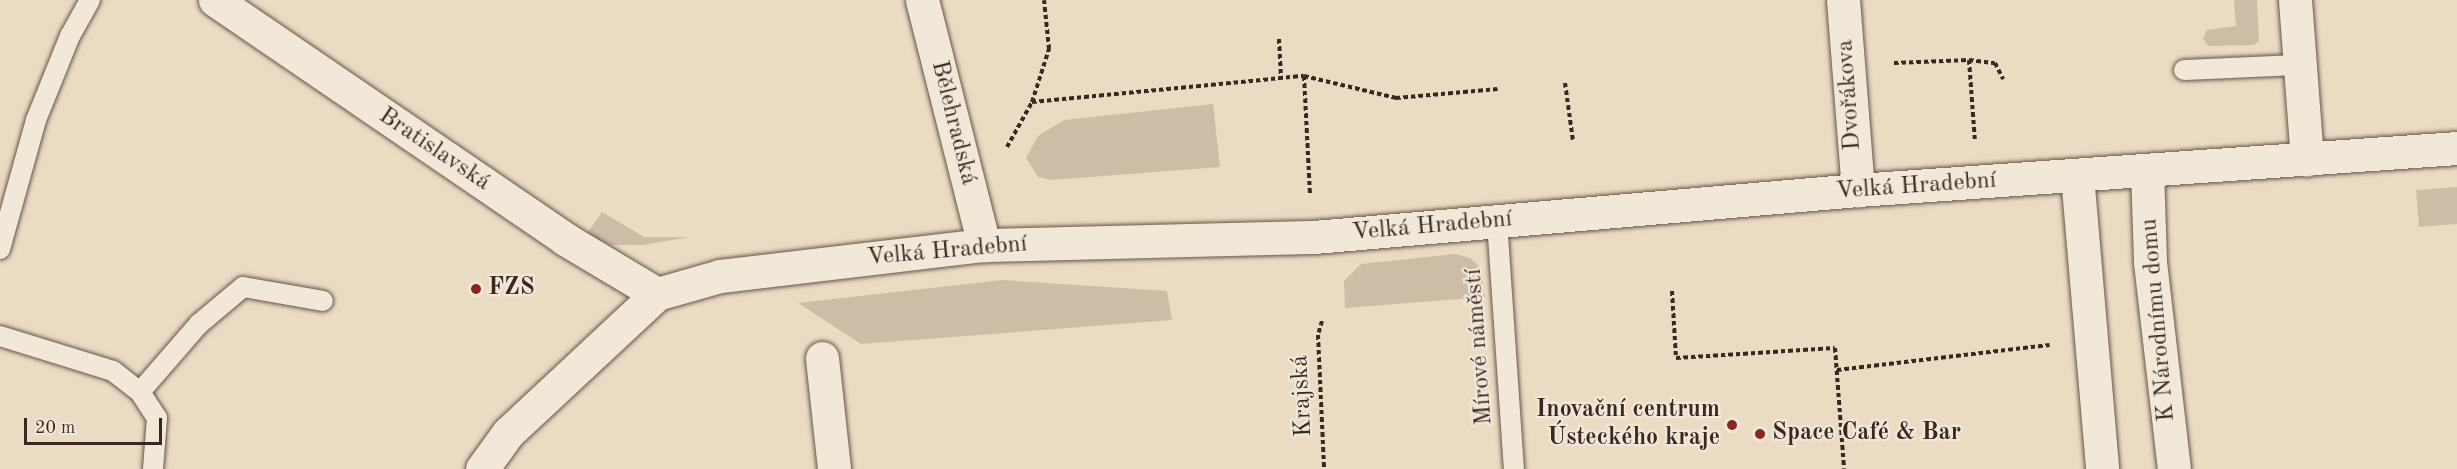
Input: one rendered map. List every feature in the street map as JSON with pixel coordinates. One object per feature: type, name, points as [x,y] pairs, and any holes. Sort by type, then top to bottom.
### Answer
[{"type":"street","name":"Bratislavská","points":[[215,0],[565,239],[657,294]]},
{"type":"street","name":"Bělehradská","points":[[922,0],[984,245]]},
{"type":"street","name":"Dvořákova","points":[[1843,0],[1858,190]]},
{"type":"street","points":[[2295,0],[2298,65],[2307,160]]},
{"type":"street","name":"Velká Hradební","points":[[482,469],[508,433],[657,294],[720,276],[984,245],[1314,237],[1858,190],[2457,148]]},
{"type":"street","name":"K Národnímu domu","points":[[2147,170],[2150,262],[2174,469]]},
{"type":"street","points":[[2078,175],[2089,341],[2102,469]]},
{"type":"street","points":[[822,358],[834,469]]},
{"type":"lane","points":[[0,249],[36,120],[70,36],[90,0]]},
{"type":"lane","points":[[2184,70],[2298,65]]},
{"type":"lane","name":"Mírové náměstí","points":[[1497,221],[1514,469]]},
{"type":"lane","points":[[140,392],[199,324],[243,287],[323,301]]},
{"type":"lane","points":[[0,336],[112,371],[140,392],[157,418],[153,469]]},
{"type":"path","points":[[1007,147],[1032,102],[1049,50],[1044,0]]},
{"type":"path","points":[[1279,39],[1281,78]]},
{"type":"path","points":[[1894,63],[1969,60],[1995,63],[2003,80]]},
{"type":"path","points":[[1969,60],[1976,149]]},
{"type":"path","points":[[1032,102],[1304,76],[1396,98],[1498,89]]},
{"type":"path","points":[[1304,76],[1311,205]]},
{"type":"path","points":[[1565,83],[1573,141]]},
{"type":"path","points":[[1672,291],[1676,357],[1835,348],[1844,469]]},
{"type":"path","name":"Krajská","points":[[1322,321],[1318,335],[1324,469]]},
{"type":"path","points":[[1837,370],[2089,341]]},
{"type":"shaded area","points":[[2234,0],[2257,0],[2259,41],[2254,45],[2208,46],[2203,38],[2207,30],[2236,26]]},
{"type":"shaded area","points":[[1213,104],[1220,167],[1052,180],[1038,177],[1026,158],[1038,136],[1064,120]]},
{"type":"shaded area","points":[[2457,187],[2457,224],[2419,227],[2416,190]]},
{"type":"shaded area","points":[[602,212],[644,237],[689,237],[643,245],[612,245],[586,235]]},
{"type":"shaded area","points":[[1455,254],[1470,258],[1480,267],[1485,297],[1345,308],[1344,281],[1361,264]]},
{"type":"shaded area","points":[[1002,280],[1167,291],[1172,320],[861,344],[798,303]]},
{"type":"place","name":"FZS","points":[[476,289]]},
{"type":"place","name":"Inovační centrum Ústeckého kraje","points":[[1732,425]]},
{"type":"place","name":"Space Café & Bar","points":[[1760,434]]}]
